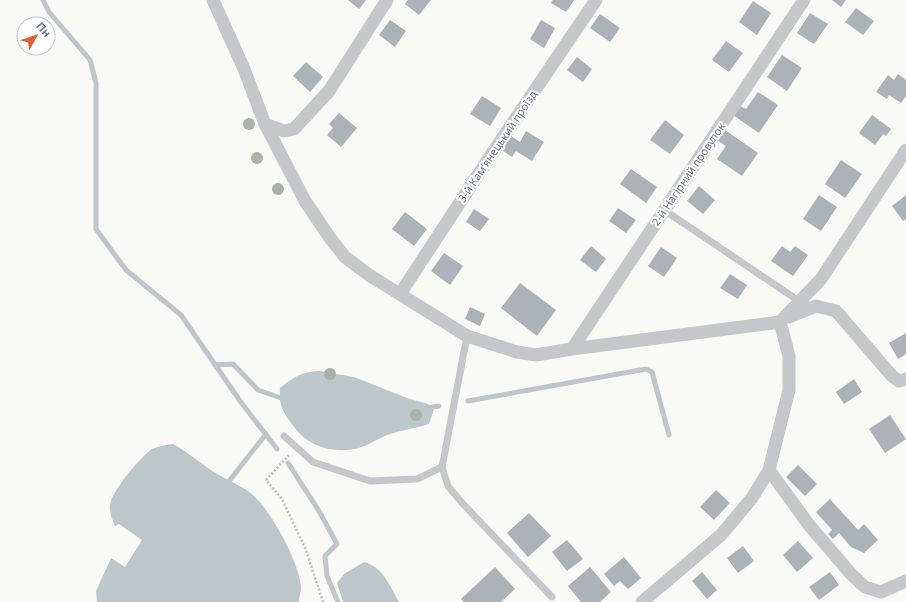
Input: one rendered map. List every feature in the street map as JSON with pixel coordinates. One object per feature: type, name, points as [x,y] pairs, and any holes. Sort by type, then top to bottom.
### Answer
[{"type":"street","points":[[213,0],[244,69],[265,124],[305,201],[345,258],[369,275],[467,336],[517,352],[536,355],[780,322],[816,306],[836,311],[892,376],[899,380],[906,379]]},
{"type":"street","points":[[265,124],[284,130],[294,129],[329,91],[387,0]]},
{"type":"street","name":"3-й Камʼянецький проїзд","points":[[400,294],[491,155],[596,0]]},
{"type":"street","name":"2-й Нагірний провулок","points":[[572,349],[804,0]]},
{"type":"street","points":[[780,322],[821,279],[906,150]]},
{"type":"street","points":[[816,306],[821,279]]},
{"type":"street","points":[[642,602],[721,535],[752,498],[769,470],[789,390],[789,356],[780,322]]},
{"type":"street","points":[[769,470],[809,525],[851,574],[865,587],[881,592],[906,581]]},
{"type":"lane","points":[[664,210],[799,301]]},
{"type":"lane","points":[[467,336],[442,467],[448,486],[463,504],[552,597]]},
{"type":"lane","points":[[284,436],[313,462],[370,481],[417,479],[442,467]]},
{"type":"path","points":[[296,447],[266,480],[282,499],[306,550],[323,602]]},
{"type":"shaded area","points":[[319,371],[354,377],[407,398],[428,404],[434,409],[429,424],[390,434],[362,447],[353,449],[333,450],[316,445],[300,434],[287,417],[281,405],[280,388],[298,376]]},
{"type":"shaded area","points":[[173,444],[224,478],[247,490],[270,515],[284,539],[296,565],[301,587],[299,602],[97,602],[96,591],[111,558],[125,567],[142,540],[119,524],[115,526],[110,505],[115,492],[134,466],[147,453],[152,449]]},
{"type":"shaded area","points":[[364,562],[371,564],[381,573],[399,602],[343,602],[337,583],[344,574]]},
{"type":"building","points":[[348,0],[366,0],[359,9]]},
{"type":"building","points":[[408,0],[431,0],[419,15],[405,4]]},
{"type":"building","points":[[553,0],[574,0],[566,12],[551,3]]},
{"type":"building","points":[[832,0],[846,0],[841,7]]},
{"type":"building","points":[[753,1],[771,13],[757,35],[739,22]]},
{"type":"building","points":[[856,8],[874,21],[863,35],[845,22]]},
{"type":"building","points":[[810,13],[828,24],[814,44],[797,33]]},
{"type":"building","points":[[600,14],[620,28],[610,42],[590,28]]},
{"type":"building","points":[[390,20],[406,31],[395,47],[379,35]]},
{"type":"building","points":[[541,20],[555,28],[544,48],[530,39]]},
{"type":"building","points":[[726,41],[743,53],[729,72],[712,60]]},
{"type":"building","points":[[782,55],[802,68],[787,91],[767,77]]},
{"type":"building","points":[[577,57],[592,69],[583,82],[567,70]]},
{"type":"building","points":[[306,62],[323,77],[310,92],[293,76]]},
{"type":"building","points":[[898,74],[906,80],[906,96],[901,103],[889,95],[887,99],[876,92],[888,75],[894,80]]},
{"type":"building","points":[[758,92],[778,105],[759,133],[733,115],[740,106],[746,109]]},
{"type":"building","points":[[482,96],[501,108],[490,126],[470,114]]},
{"type":"building","points":[[339,113],[357,128],[341,147],[327,135],[333,128],[329,124]]},
{"type":"building","points":[[872,115],[891,129],[886,136],[883,134],[875,145],[859,133]]},
{"type":"building","points":[[665,120],[684,135],[670,154],[650,140]]},
{"type":"building","points":[[725,130],[758,153],[742,176],[717,159],[726,146],[718,141]]},
{"type":"building","points":[[526,131],[544,142],[532,161],[516,151],[512,157],[502,150],[511,136],[520,142]]},
{"type":"building","points":[[841,160],[862,174],[845,198],[825,184]]},
{"type":"building","points":[[631,169],[657,187],[646,203],[620,184]]},
{"type":"building","points":[[699,186],[715,200],[703,214],[687,201]]},
{"type":"building","points":[[819,195],[837,207],[821,231],[803,219]]},
{"type":"building","points":[[906,195],[906,219],[903,221],[892,206]]},
{"type":"building","points":[[618,208],[636,220],[626,233],[609,221]]},
{"type":"building","points":[[474,209],[489,219],[480,231],[466,222]]},
{"type":"building","points":[[405,212],[427,229],[414,246],[392,229]]},
{"type":"building","points":[[591,246],[606,259],[596,272],[580,260]]},
{"type":"building","points":[[782,246],[790,252],[795,246],[808,255],[793,276],[771,261]]},
{"type":"building","points":[[661,247],[677,258],[664,277],[648,266]]},
{"type":"building","points":[[444,253],[463,266],[450,285],[431,271]]},
{"type":"building","points":[[730,274],[747,285],[738,299],[720,288]]},
{"type":"building","points":[[520,283],[556,310],[537,336],[501,308]]},
{"type":"building","points":[[470,307],[485,314],[480,326],[465,319]]},
{"type":"building","points":[[906,333],[906,354],[898,359],[889,343]]},
{"type":"building","points":[[854,379],[862,392],[844,404],[836,392]]},
{"type":"building","points":[[890,415],[906,439],[885,453],[869,429]]},
{"type":"building","points":[[798,465],[817,484],[805,496],[786,477]]},
{"type":"building","points":[[716,490],[730,503],[714,520],[700,507]]},
{"type":"building","points":[[830,499],[858,530],[864,524],[878,540],[864,553],[851,547],[839,533],[833,539],[828,534],[832,530],[816,512]]},
{"type":"building","points":[[529,513],[551,536],[528,557],[507,533]]},
{"type":"building","points":[[567,540],[583,559],[567,571],[552,552]]},
{"type":"building","points":[[798,541],[813,558],[797,572],[783,555]]},
{"type":"building","points":[[743,546],[754,561],[738,573],[727,558]]},
{"type":"building","points":[[624,557],[641,578],[628,589],[620,581],[614,586],[604,574]]},
{"type":"building","points":[[495,567],[515,589],[501,602],[464,602],[461,599]]},
{"type":"building","points":[[590,567],[611,592],[600,602],[581,602],[568,586]]},
{"type":"building","points":[[702,572],[717,590],[707,599],[692,581]]},
{"type":"building","points":[[830,572],[839,585],[819,600],[809,587]]},
{"type":"waterway","points":[[43,0],[49,12],[90,60],[96,83],[96,229],[126,270],[181,315],[240,401],[277,449]]},
{"type":"waterway","points":[[215,365],[233,364],[258,390],[287,400]]},
{"type":"waterway","points":[[468,401],[646,369],[652,372],[669,435]]},
{"type":"waterway","points":[[427,408],[439,406]]},
{"type":"waterway","points":[[226,485],[266,434]]},
{"type":"waterway","points":[[288,463],[319,511],[337,544],[325,556],[327,576],[338,602]]}]
